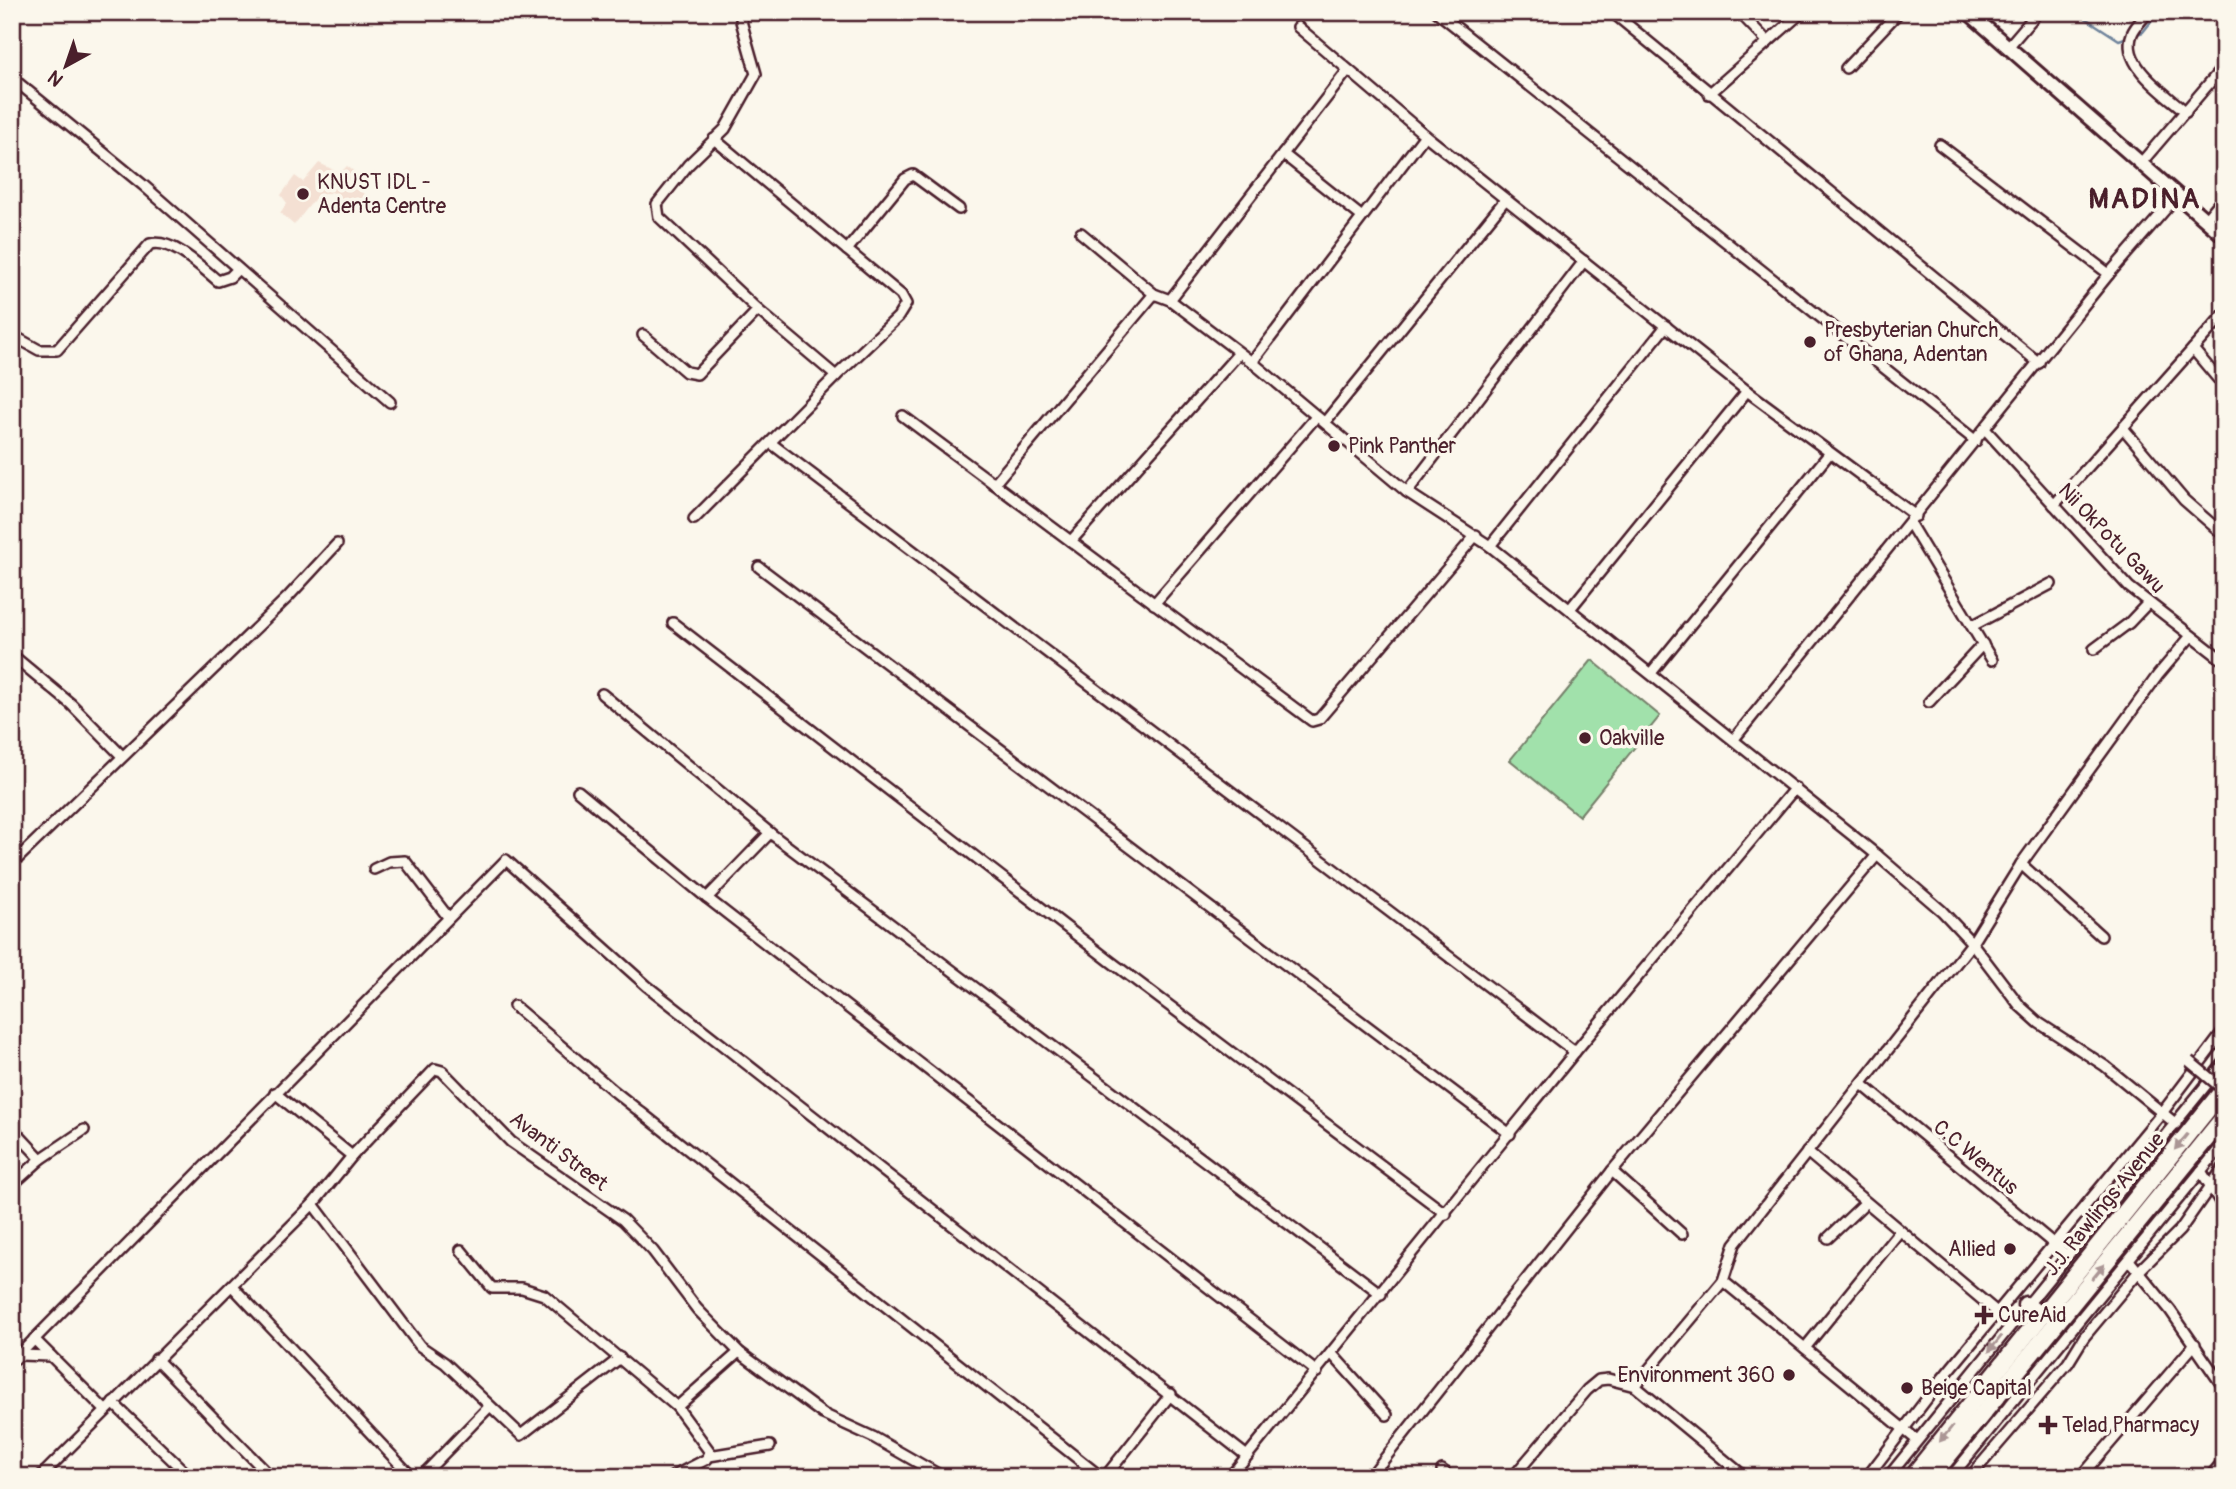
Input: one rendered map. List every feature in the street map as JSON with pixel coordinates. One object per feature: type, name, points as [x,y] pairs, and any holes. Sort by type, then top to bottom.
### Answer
[{"type":"highway","name":"J.J. Rawlings Avenue","points":[[1912,1477],[2224,1089]]},
{"type":"highway","points":[[1931,1477],[2082,1305],[2224,1117]]},
{"type":"highway","points":[[2026,1305],[2041,1316]]},
{"type":"main road","points":[[1968,12],[2224,236]]},
{"type":"street","points":[[743,12],[741,20],[757,75],[725,129],[657,204],[659,217],[758,310],[805,347],[836,376]]},
{"type":"street","points":[[1437,12],[1976,441]]},
{"type":"street","points":[[1612,12],[2039,363]]},
{"type":"street","points":[[1740,12],[1768,41]]},
{"type":"street","points":[[1709,94],[1802,12]]},
{"type":"street","points":[[1846,68],[1899,12]]},
{"type":"street","points":[[2008,47],[2038,12]]},
{"type":"street","points":[[2148,12],[2132,32],[2129,44],[2131,56],[2138,67],[2186,112]]},
{"type":"street","points":[[1298,27],[1505,200],[1913,520],[1992,660]]},
{"type":"street","points":[[2141,163],[2224,66]]},
{"type":"street","points":[[1170,300],[1348,70]]},
{"type":"street","points":[[12,78],[143,185],[390,402]]},
{"type":"street","points":[[1252,362],[1424,135]]},
{"type":"street","points":[[694,519],[772,444],[836,376],[877,339],[898,317],[906,304],[901,295],[714,139]]},
{"type":"street","points":[[1940,145],[2109,274]]},
{"type":"street","points":[[1283,154],[1362,217]]},
{"type":"street","points":[[847,250],[905,179],[913,175],[959,209]]},
{"type":"street","points":[[1734,739],[2109,274],[2177,196]]},
{"type":"street","points":[[2205,220],[2224,197]]},
{"type":"street","points":[[1154,604],[1321,419],[1505,200]]},
{"type":"street","points":[[1081,233],[1154,295],[1170,300],[1252,362],[1407,492],[1476,535],[1795,788],[1942,911],[1972,943],[2020,1006],[2039,1023],[2105,1066],[2176,1124]]},
{"type":"street","points":[[12,335],[39,350],[57,350],[149,244],[158,242],[170,247],[218,281],[230,277],[238,269]]},
{"type":"street","points":[[1407,492],[1584,261]]},
{"type":"street","points":[[994,484],[1154,295]]},
{"type":"street","points":[[643,335],[686,372],[697,374],[758,310]]},
{"type":"street","points":[[2054,505],[2224,314]]},
{"type":"street","points":[[1490,546],[1666,326]]},
{"type":"street","points":[[2193,349],[2224,386]]},
{"type":"street","points":[[1071,541],[1239,353]]},
{"type":"street","points":[[1570,609],[1747,391]]},
{"type":"street","points":[[903,416],[1312,721],[1319,719],[1476,535]]},
{"type":"street","points":[[2123,428],[2184,500],[2224,535]]},
{"type":"street","name":"Nii OkPotu Gawu","points":[[1985,429],[2101,558],[2148,603],[2224,661]]},
{"type":"street","points":[[772,444],[1575,1052]]},
{"type":"street","points":[[1651,673],[1829,454]]},
{"type":"street","points":[[12,864],[288,597],[337,544]]},
{"type":"street","points":[[759,567],[1510,1134]]},
{"type":"street","points":[[1972,626],[2051,584]]},
{"type":"street","points":[[2094,649],[2129,623],[2148,603]]},
{"type":"street","points":[[674,623],[1110,961],[1446,1214]]},
{"type":"street","points":[[1635,1385],[1723,1281],[1735,1244],[1863,1085],[1972,943],[2021,864],[2158,675],[2191,636]]},
{"type":"street","points":[[1929,702],[1983,645]]},
{"type":"street","points":[[12,655],[71,704],[122,755]]},
{"type":"street","points":[[602,694],[769,833],[1381,1294]]},
{"type":"street","points":[[1230,1477],[1575,1052],[1795,788]]},
{"type":"street","points":[[578,791],[707,898],[1317,1373]]},
{"type":"street","points":[[707,898],[769,833]]},
{"type":"street","points":[[1370,1477],[1612,1171],[1877,855]]},
{"type":"street","points":[[373,869],[389,862],[405,861],[447,917]]},
{"type":"street","points":[[16,1358],[501,862],[509,862],[647,986],[1247,1456]]},
{"type":"street","points":[[2021,864],[2101,936]]},
{"type":"street","points":[[514,1006],[614,1091],[1103,1477],[1171,1394]]},
{"type":"street","points":[[1867,1477],[1903,1428],[2162,1112],[2224,1031]]},
{"type":"street","points":[[2189,1061],[2224,1089]]},
{"type":"street","points":[[1888,1477],[2224,1063]]},
{"type":"street","name":"Avanti Street","points":[[40,1477],[313,1204],[352,1156],[435,1069],[442,1071],[511,1142],[623,1220],[653,1251],[697,1310],[739,1352],[823,1414],[873,1437],[943,1477]]},
{"type":"street","name":"C.C Wentus","points":[[1863,1085],[2067,1255]]},
{"type":"street","points":[[275,1093],[352,1156]]},
{"type":"street","points":[[12,1128],[41,1159]]},
{"type":"street","points":[[12,1185],[41,1159],[84,1130]]},
{"type":"street","points":[[1951,1477],[2082,1305],[2129,1260],[2224,1143]]},
{"type":"street","points":[[1807,1152],[2011,1324]]},
{"type":"street","points":[[1970,1477],[2068,1363],[2084,1337],[2140,1270],[2180,1230],[2224,1167]]},
{"type":"street","points":[[1612,1171],[1682,1234]]},
{"type":"street","points":[[2201,1171],[2224,1208]]},
{"type":"street","points":[[1828,1238],[1866,1203]]},
{"type":"street","points":[[313,1204],[420,1346],[445,1363],[521,1435],[620,1358]]},
{"type":"street","points":[[1805,1349],[1899,1232]]},
{"type":"street","points":[[461,1250],[492,1288],[523,1288],[544,1295],[620,1358],[677,1407],[710,1452],[709,1456]]},
{"type":"street","points":[[2129,1260],[2140,1270],[2195,1344],[2224,1388]]},
{"type":"street","points":[[1723,1281],[1917,1440]]},
{"type":"street","points":[[232,1286],[412,1477]]},
{"type":"street","points":[[34,1339],[105,1410]]},
{"type":"street","points":[[2081,1477],[2195,1344]]},
{"type":"street","points":[[677,1407],[739,1352]]},
{"type":"street","points":[[1332,1354],[1387,1415]]},
{"type":"street","points":[[16,1358],[51,1356]]},
{"type":"street","points":[[156,1359],[271,1477]]},
{"type":"street","points":[[1513,1477],[1592,1385],[1608,1379],[1635,1385],[1745,1477]]},
{"type":"street","points":[[113,1403],[190,1477]]},
{"type":"street","points":[[421,1477],[489,1407]]},
{"type":"street","points":[[672,1477],[709,1456],[770,1446]]},
{"type":"street","points":[[2210,1477],[2224,1460]]},
{"type":"street","points":[[1442,1470],[1450,1477]]},
{"type":"shaded area","name":"KNUST IDL - Adenta Centre","points":[[319,163],[340,173],[347,166],[369,183],[362,192],[370,198],[358,213],[332,192],[317,196],[294,225],[280,213],[287,203],[281,195],[295,176],[303,182]]},
{"type":"green space","name":"Oakville","points":[[1592,660],[1660,716],[1579,816],[1510,760]]},
{"type":"waterway","points":[[2076,12],[2119,40],[2128,37]]},
{"type":"waterway","points":[[2134,35],[2143,32],[2159,12]]},
{"type":"place","name":"KNUST IDL - Adenta Centre","points":[[303,194]]},
{"type":"place","name":"Presbyterian Church of Ghana, Adentan","points":[[1810,342]]},
{"type":"place","name":"Pink Panther","points":[[1334,446]]},
{"type":"place","name":"Oakville","points":[[1585,738]]},
{"type":"place","name":"Allied","points":[[2010,1249]]},
{"type":"place","name":"CureAid","points":[[1984,1315]]},
{"type":"place","name":"Environment 360","points":[[1789,1375]]},
{"type":"place","name":"Beige Capital","points":[[1907,1388]]},
{"type":"place","name":"Telad Pharmacy","points":[[2048,1425]]},
{"type":"district","name":"MADINA","points":[[2145,198]]}]
